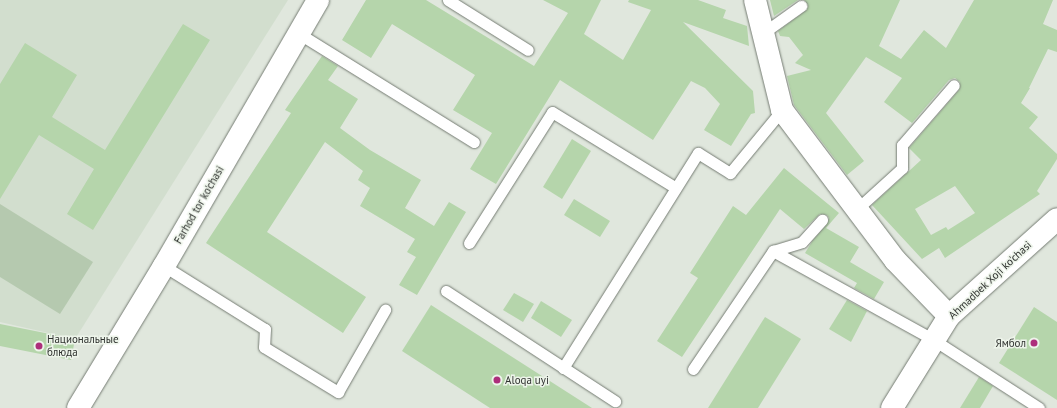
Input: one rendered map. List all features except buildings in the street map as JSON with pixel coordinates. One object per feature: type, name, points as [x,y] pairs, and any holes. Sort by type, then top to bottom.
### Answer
[{"type":"street","name":"Farhod tor ko'chasi","points":[[78,408],[164,266],[318,0]]},
{"type":"street","points":[[755,0],[782,110],[895,260],[949,316]]},
{"type":"street","name":"Ahmadbek Xoji ko'chasi","points":[[892,408],[949,316],[1057,219]]},
{"type":"lane","points":[[448,0],[528,50]]},
{"type":"lane","points":[[764,33],[801,6]]},
{"type":"lane","points":[[298,33],[474,142]]},
{"type":"lane","points":[[857,209],[902,168],[902,145],[954,85]]},
{"type":"lane","points":[[563,368],[698,153],[730,173],[782,110]]},
{"type":"lane","points":[[469,243],[552,112],[676,188]]},
{"type":"lane","points":[[694,369],[773,251],[802,242],[822,220]]},
{"type":"lane","points":[[773,251],[934,340],[1039,408]]},
{"type":"lane","points":[[164,266],[266,329],[264,347],[338,392],[385,310]]},
{"type":"lane","points":[[446,291],[563,368],[615,400]]},
{"type":"shaded area","points":[[0,0],[288,0],[75,339],[0,322]]},
{"type":"green space","points":[[0,204],[93,262],[60,314],[0,277]]},
{"type":"place","name":"Ямбол","points":[[1034,343]]},
{"type":"place","name":"Национальные блюда","points":[[39,346]]},
{"type":"place","name":"Aloqa uyi","points":[[497,380]]}]
